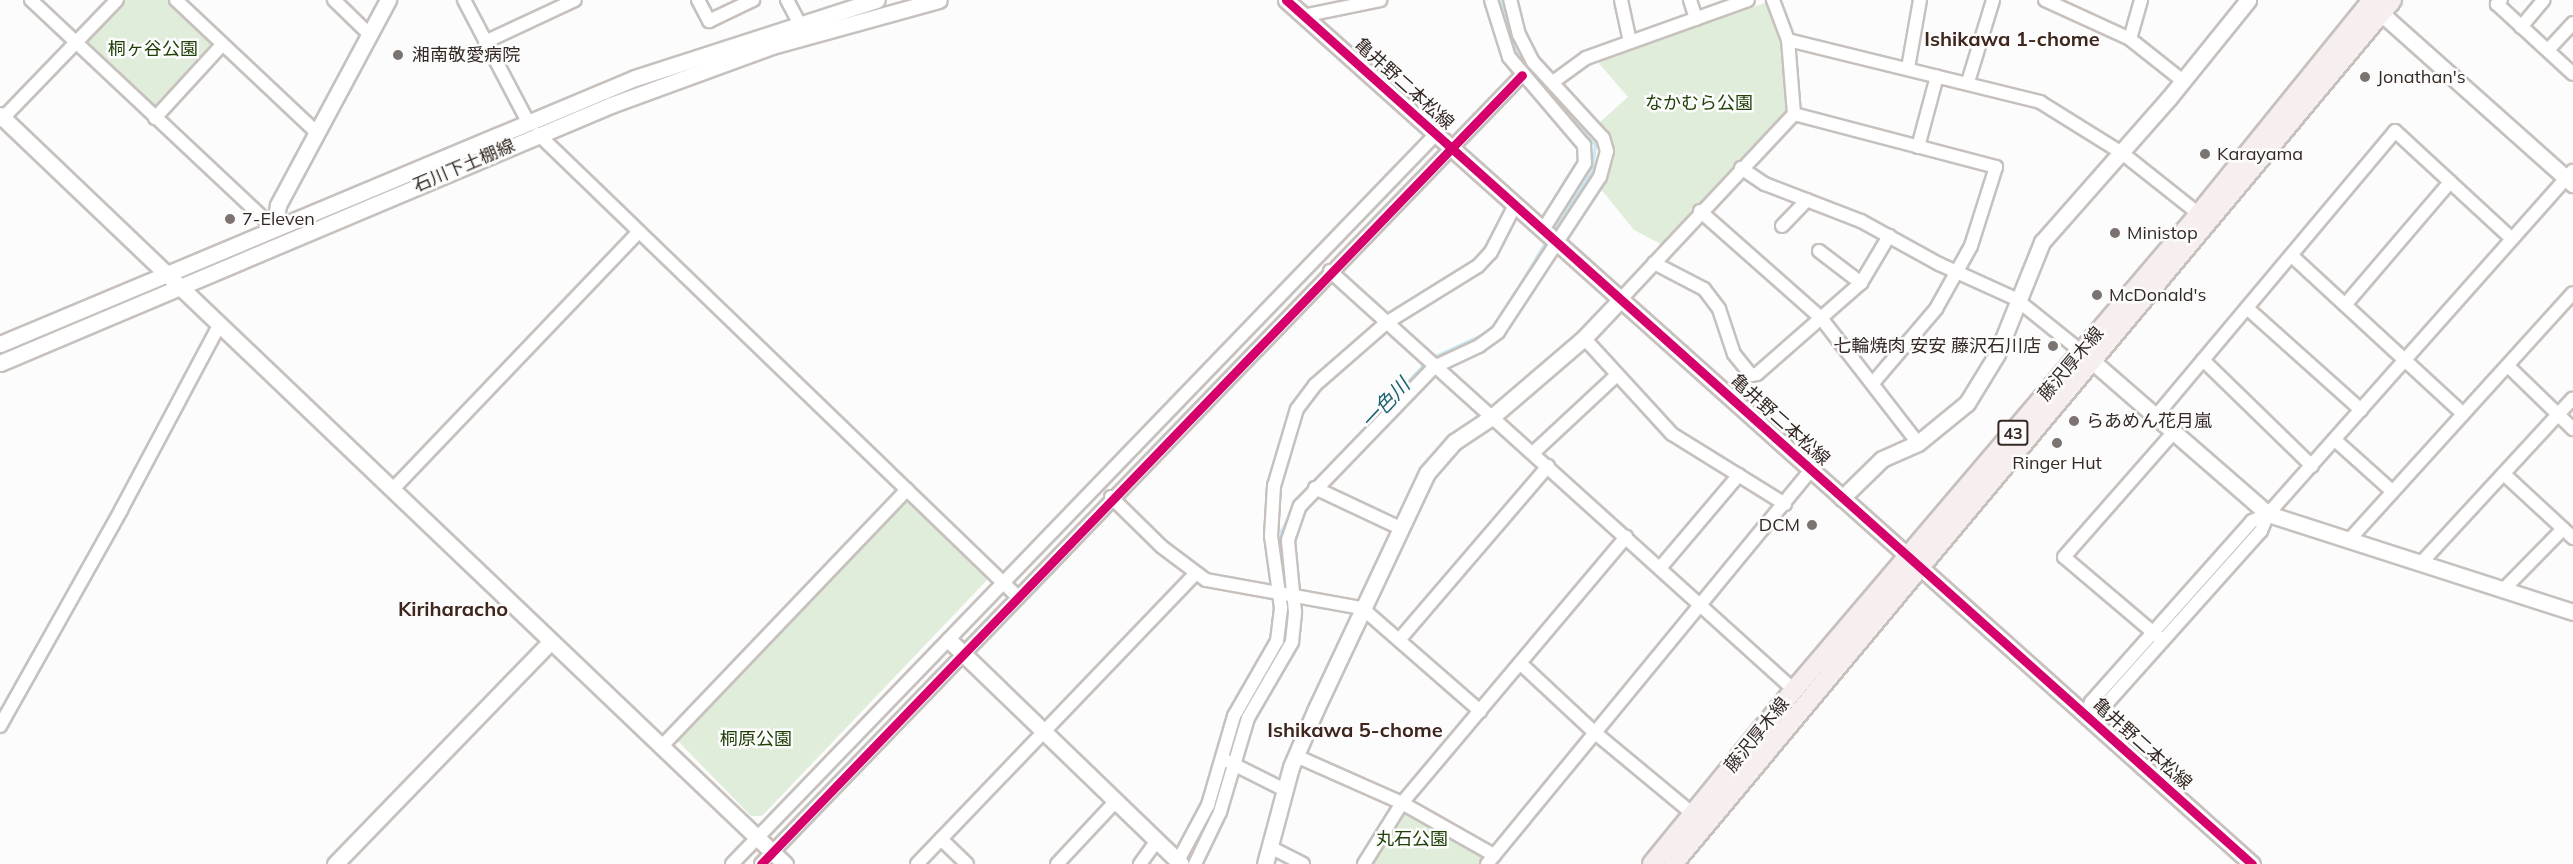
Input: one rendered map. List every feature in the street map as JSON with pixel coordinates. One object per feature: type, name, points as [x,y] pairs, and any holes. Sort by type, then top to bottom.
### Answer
[{"type":"main road","name":"藤沢厚木線","points":[[2087,356],[2199,214],[2376,3]]},
{"type":"main road","name":"藤沢厚木線","points":[[1673,864],[1914,561],[2087,356],[2376,3]]},
{"type":"main road","name":"藤沢厚木線","points":[[1653,864],[1692,813],[1794,690],[1914,561]]},
{"type":"street","points":[[32,0],[274,228]]},
{"type":"street","points":[[117,0],[1,118],[785,864]]},
{"type":"street","points":[[176,0],[316,132]]},
{"type":"street","points":[[334,0],[370,35]]},
{"type":"street","points":[[274,228],[278,205],[388,0]]},
{"type":"street","points":[[464,0],[484,42],[533,128],[1018,597]]},
{"type":"street","points":[[484,42],[575,0]]},
{"type":"street","points":[[698,0],[709,21],[753,0]]},
{"type":"street","points":[[787,0],[799,22]]},
{"type":"street","name":"石川下土棚線","points":[[0,363],[181,287],[533,128],[635,78],[799,22],[877,0]]},
{"type":"street","name":"石川下土棚線","points":[[0,344],[274,228],[533,128],[772,46],[939,0]]},
{"type":"street","name":"亀井野二本松線","points":[[1286,0],[2252,864]]},
{"type":"street","points":[[1303,16],[1380,0]]},
{"type":"street","points":[[1195,864],[1220,813],[1248,718],[1289,648],[1295,627],[1288,540],[1300,506],[1431,363],[1479,346],[1498,332],[1550,236],[1578,176],[1585,152],[1580,136],[1522,75],[1503,43],[1491,0]]},
{"type":"street","points":[[1510,0],[1523,47],[1596,127],[1606,151],[1600,177],[1550,236]]},
{"type":"street","points":[[1621,0],[1630,42]]},
{"type":"street","points":[[1689,0],[1696,19]]},
{"type":"street","points":[[1553,82],[1586,58],[1748,0]]},
{"type":"street","points":[[1265,864],[1296,756],[1400,528],[1440,454],[1493,416],[1584,338],[1794,114],[1788,40],[1773,0]]},
{"type":"street","points":[[1908,69],[1920,0]]},
{"type":"street","points":[[1968,82],[1993,0]]},
{"type":"street","points":[[2045,0],[2130,39],[2183,81]]},
{"type":"street","points":[[2130,39],[2141,0]]},
{"type":"street","points":[[1842,498],[1882,459],[1918,443],[1956,414],[1987,374],[2016,299],[2042,242],[2122,153],[2248,0]]},
{"type":"street","points":[[2501,0],[2497,4],[2573,74]]},
{"type":"street","points":[[2521,27],[2544,0]]},
{"type":"street","points":[[2086,717],[2091,702],[2157,636],[2252,520],[2268,514],[2512,239],[2571,178],[2376,3]]},
{"type":"street","points":[[2548,50],[2573,23]]},
{"type":"street","points":[[1788,40],[1968,82],[2040,102],[2122,153],[2199,214]]},
{"type":"street","points":[[155,118],[222,45]]},
{"type":"street","points":[[761,864],[1111,497],[1522,75]]},
{"type":"street","points":[[1918,147],[1937,76]]},
{"type":"street","points":[[1794,114],[1996,166],[1982,217],[1936,309],[1873,383]]},
{"type":"street","points":[[2156,416],[2395,131],[2512,239]]},
{"type":"street","points":[[732,864],[1436,134]]},
{"type":"street","points":[[1741,168],[1765,184],[1889,236],[2016,299],[2087,356],[2268,514],[2573,612]]},
{"type":"street","points":[[2345,305],[2450,182]]},
{"type":"street","points":[[1782,227],[1807,200]]},
{"type":"street","points":[[948,640],[1180,862],[1208,805],[1220,757],[1234,716],[1277,641],[1279,594],[1272,558],[1272,512],[1277,469],[1291,424],[1315,385],[1386,323],[1478,266],[1491,252],[1515,205]]},
{"type":"street","points":[[1700,212],[1821,318],[1918,443]]},
{"type":"street","points":[[393,489],[639,232]]},
{"type":"street","points":[[1654,263],[1704,289],[1719,309],[1734,354],[1752,375],[1861,283],[1889,236]]},
{"type":"street","points":[[1819,251],[1861,283]]},
{"type":"street","points":[[2292,256],[2463,414]]},
{"type":"street","points":[[1330,271],[1794,690]]},
{"type":"street","points":[[2349,540],[2573,293]]},
{"type":"street","points":[[2247,308],[2361,410]]},
{"type":"street","points":[[0,726],[121,510],[220,324]]},
{"type":"street","points":[[1584,338],[1672,434],[1785,504]]},
{"type":"street","points":[[2203,360],[2312,466]]},
{"type":"street","points":[[2508,366],[2573,429]]},
{"type":"street","points":[[1533,453],[1617,375]]},
{"type":"street","points":[[2421,563],[2505,476],[2573,398]]},
{"type":"street","points":[[2157,636],[2064,556],[2174,432]]},
{"type":"street","points":[[2335,440],[2392,491]]},
{"type":"street","points":[[1399,640],[1548,466]]},
{"type":"street","points":[[1296,756],[1402,803],[1491,860],[1811,470]]},
{"type":"street","points":[[1659,568],[1739,476]]},
{"type":"street","points":[[2505,476],[2573,538]]},
{"type":"street","points":[[1316,488],[1400,528]]},
{"type":"street","points":[[661,747],[907,490]]},
{"type":"street","points":[[1111,497],[1162,547],[1195,574],[1217,584],[1362,608],[1480,711]]},
{"type":"street","points":[[2503,590],[2563,529]]},
{"type":"street","points":[[1364,864],[1402,803],[1626,537]]},
{"type":"street","points":[[917,864],[1195,574]]},
{"type":"street","points":[[341,862],[551,640]]},
{"type":"street","points":[[1520,663],[1594,732],[1692,813]]},
{"type":"street","points":[[1220,757],[1285,790]]},
{"type":"street","points":[[1057,864],[1115,802]]},
{"type":"street","points":[[941,839],[967,864]]},
{"type":"street","points":[[1140,864],[1156,841]]},
{"type":"street","points":[[1270,847],[1303,864]]},
{"type":"green space","name":"桐ヶ谷公園","points":[[117,0],[176,0],[222,45],[155,118],[77,43]]},
{"type":"green space","name":"なかむら公園","points":[[1768,2],[1780,42],[1790,108],[1663,245],[1634,230],[1600,188],[1609,141],[1599,123],[1628,97],[1597,61]]},
{"type":"green space","name":"桐原公園","points":[[906,498],[989,578],[762,816],[751,816],[675,738]]},
{"type":"green space","name":"丸石公園","points":[[1402,803],[1494,855],[1487,864],[1364,864]]},
{"type":"waterway","name":"一色川","points":[[1501,0],[1518,56],[1595,145],[1592,170],[1553,231]]},
{"type":"waterway","name":"一色川","points":[[1431,358],[1485,333],[1497,322],[1546,241]]},
{"type":"waterway","name":"一色川","points":[[1298,500],[1426,362]]},
{"type":"waterway","name":"一色川","points":[[1280,558],[1281,531],[1295,505]]},
{"type":"waterway","name":"一色川","points":[[1279,652],[1286,632],[1286,597]]},
{"type":"waterway","name":"一色川","points":[[1235,731],[1258,689]]},
{"type":"waterway","name":"一色川","points":[[1210,820],[1221,780]]},
{"type":"waterway","name":"一色川","points":[[1187,862],[1195,851]]},
{"type":"cycle path","points":[[1286,0],[2252,864]]},
{"type":"cycle path","points":[[761,864],[1522,75]]},
{"type":"place","name":"湘南敬愛病院","points":[[398,55]]},
{"type":"place","name":"Jonathan's","points":[[2365,77]]},
{"type":"place","name":"Karayama","points":[[2205,154]]},
{"type":"place","name":"7-Eleven","points":[[230,219]]},
{"type":"place","name":"Ministop","points":[[2115,233]]},
{"type":"place","name":"McDonald's","points":[[2097,295]]},
{"type":"place","name":"七輪焼肉 安安 藤沢石川店","points":[[2053,346]]},
{"type":"place","name":"らあめん花月嵐","points":[[2074,421]]},
{"type":"place","name":"Ringer Hut","points":[[2057,443]]},
{"type":"place","name":"DCM","points":[[1812,525]]},
{"type":"district","name":"Ishikawa 1-chome","points":[[2012,38]]},
{"type":"district","name":"Kiriharacho","points":[[453,608]]},
{"type":"district","name":"Ishikawa 5-chome","points":[[1355,729]]}]
